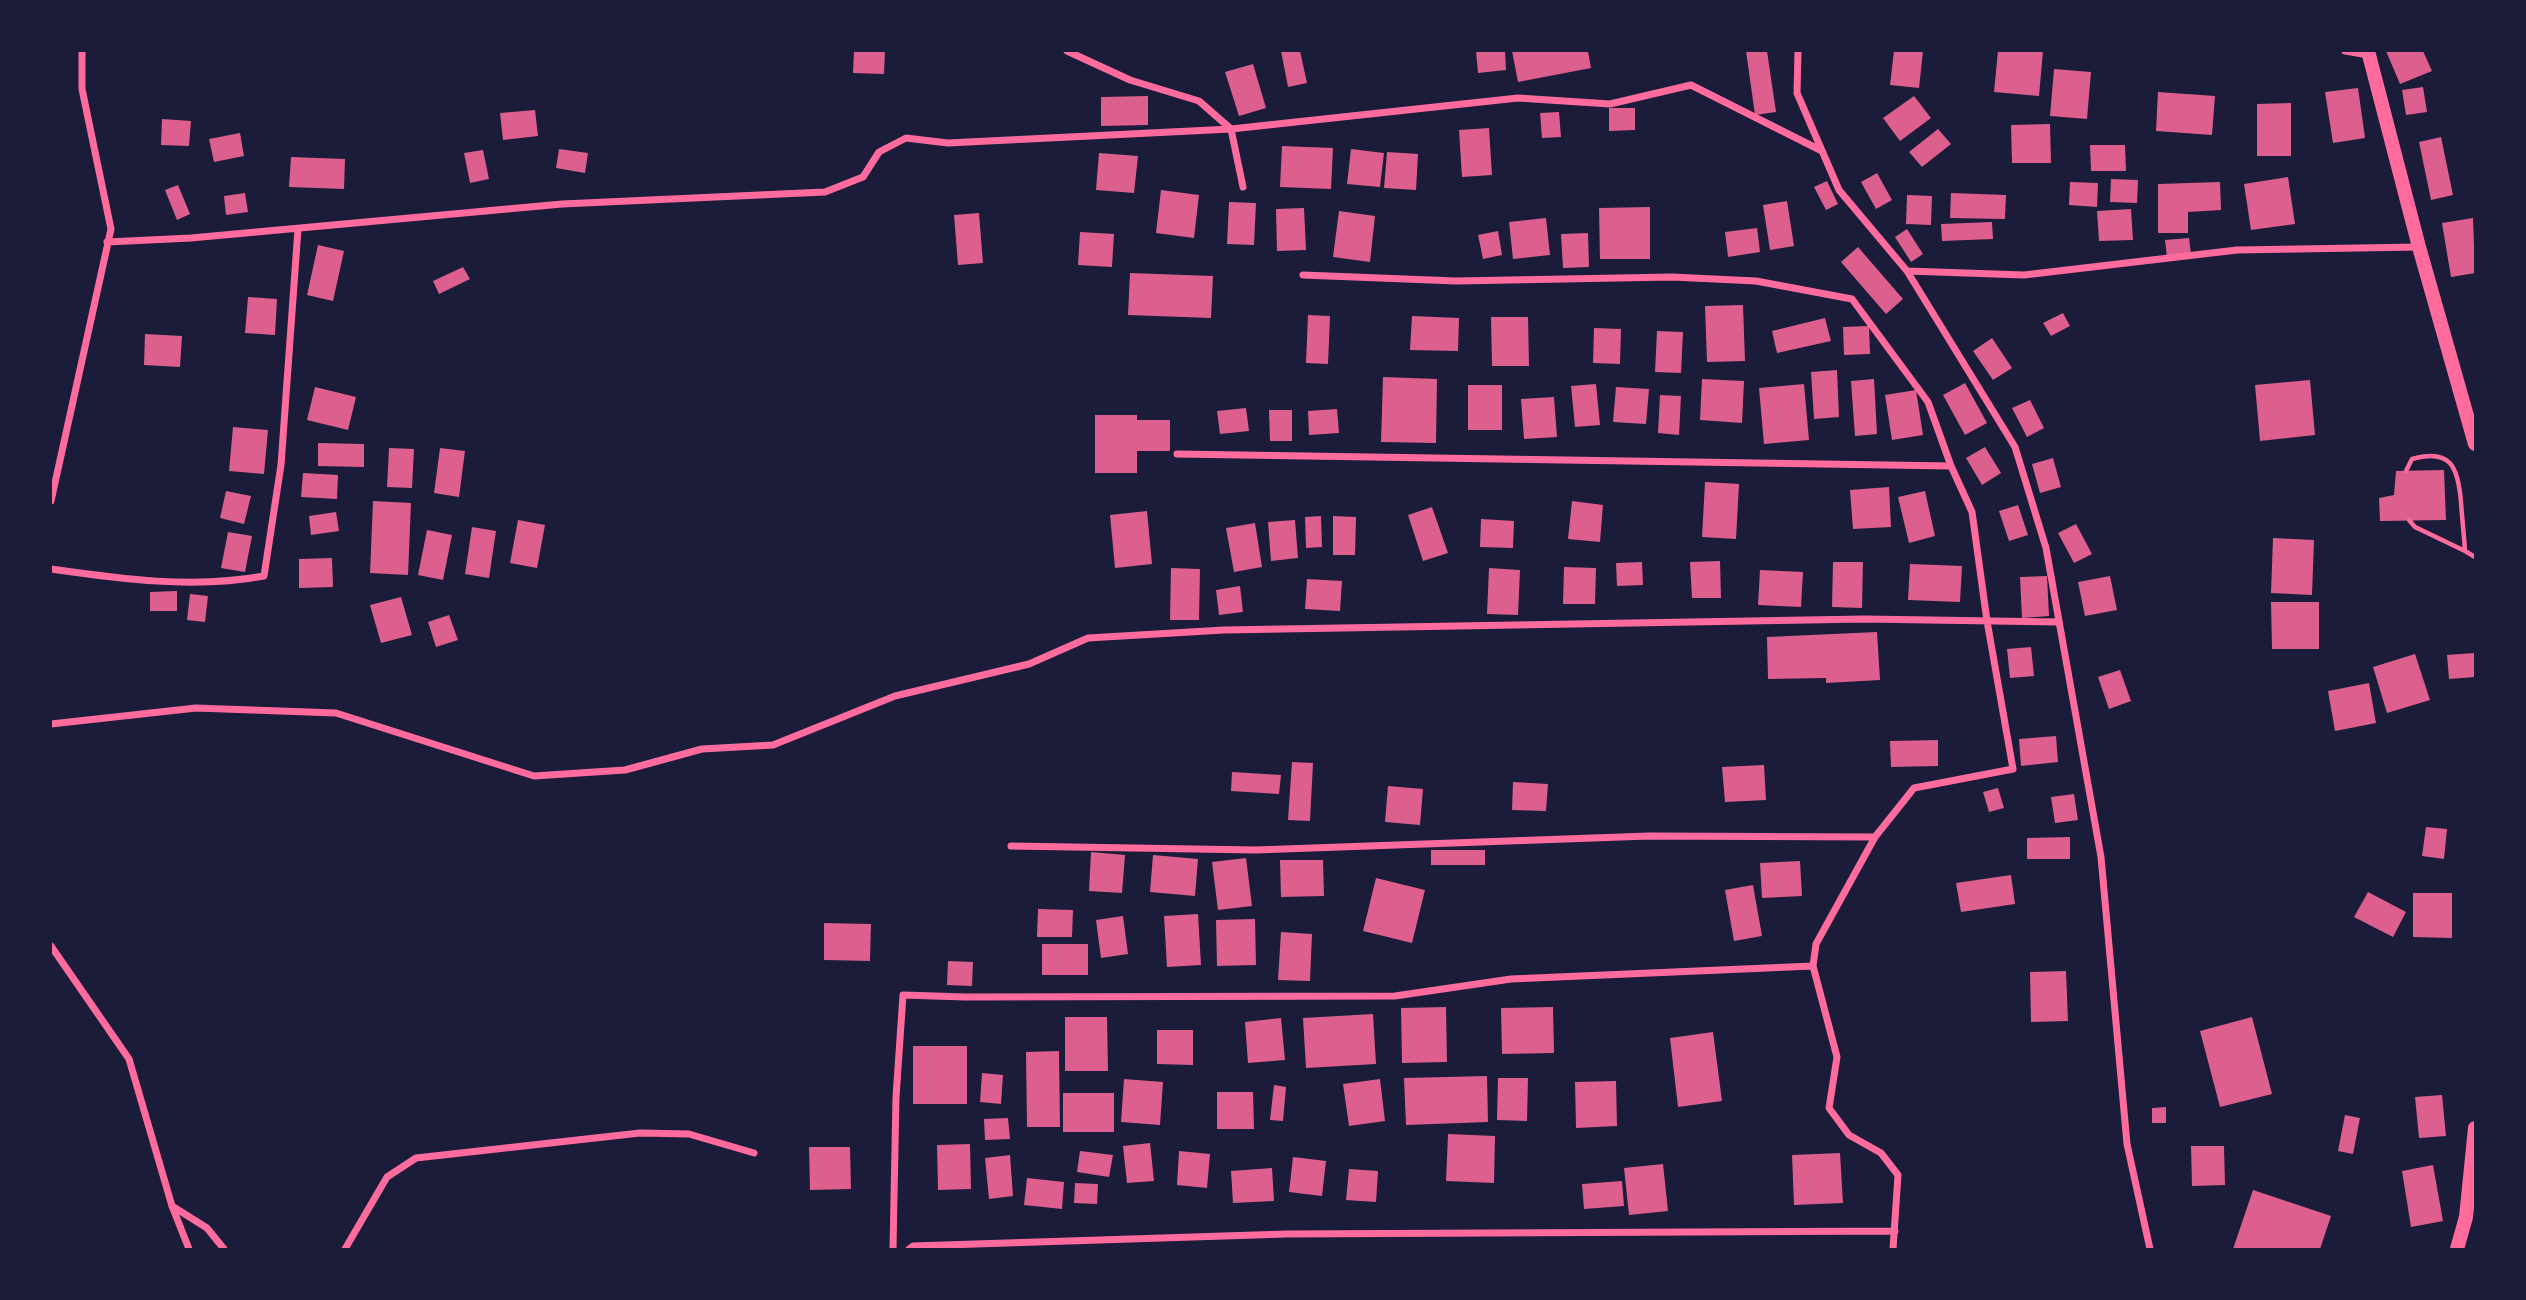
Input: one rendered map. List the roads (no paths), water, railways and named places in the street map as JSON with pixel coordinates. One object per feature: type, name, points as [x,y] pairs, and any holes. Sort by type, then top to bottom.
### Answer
[{"type":"highway","points":[[2369,53],[2419,247],[2475,444]]},
{"type":"highway","points":[[2457,1249],[2471,1217],[2475,1128]]},
{"type":"street","points":[[51,501],[111,229],[82,89],[82,51]]},
{"type":"street","points":[[1067,51],[1130,80],[1199,102],[1231,129],[1243,187]]},
{"type":"street","points":[[1798,51],[1797,93],[1839,190],[1907,271],[2015,447],[2046,548],[2101,856],[2127,1144],[2150,1249]]},
{"type":"street","points":[[2345,51],[2369,53]]},
{"type":"street","points":[[107,242],[191,238],[562,204],[825,192],[863,177],[879,152],[906,138],[948,143],[1231,129],[1518,98],[1610,104],[1691,85],[1822,151]]},
{"type":"street","points":[[51,569],[127,580],[229,582],[264,576],[281,465],[298,229]]},
{"type":"street","points":[[1907,271],[2024,275],[2237,250],[2419,247]]},
{"type":"street","points":[[1303,275],[1456,281],[1672,277],[1756,281],[1852,299],[1928,402],[1951,466],[1972,512],[1987,621],[2013,769],[1914,788],[1875,837],[1816,944],[1813,966],[1837,1057],[1829,1108],[1849,1135],[1881,1153],[1898,1175],[1893,1249]]},
{"type":"street","points":[[1177,454],[1951,466]]},
{"type":"street","points":[[51,724],[196,708],[336,713],[534,776],[625,770],[702,749],[773,745],[895,696],[1029,664],[1088,638],[1238,629],[1865,619],[2058,622]]},
{"type":"street","points":[[1011,846],[1256,850],[1649,836],[1875,837]]},
{"type":"street","points":[[51,946],[129,1059],[172,1206],[189,1249]]},
{"type":"street","points":[[893,1249],[896,1097],[903,995],[1395,996],[1511,979],[1813,966]]},
{"type":"street","points":[[345,1249],[387,1177],[416,1158],[640,1133],[689,1134],[754,1153]]},
{"type":"street","points":[[172,1206],[207,1228],[224,1249]]},
{"type":"street","points":[[909,1249],[1286,1234],[1895,1231]]},
{"type":"lane","points":[[2406,471],[2412,459],[2427,455],[2444,458],[2452,464],[2459,477],[2465,551]]},
{"type":"lane","points":[[2409,520],[2415,527],[2475,557]]}]
